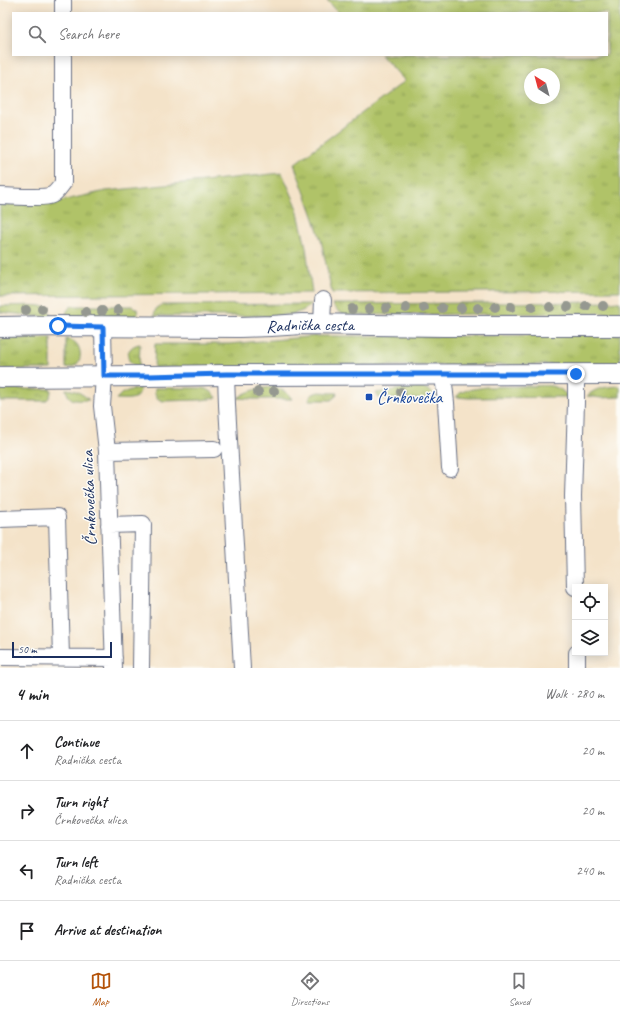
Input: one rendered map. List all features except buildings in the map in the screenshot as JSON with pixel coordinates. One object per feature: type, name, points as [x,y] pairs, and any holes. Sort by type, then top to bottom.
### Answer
[{"type":"main road","name":"Radnička cesta","points":[[0,327],[240,327],[302,324],[620,326]]},
{"type":"main road","points":[[0,378],[226,374],[620,374]]},
{"type":"street","points":[[63,0],[63,12]]},
{"type":"street","points":[[0,196],[40,197],[52,195],[63,183],[63,56]]},
{"type":"street","points":[[322,324],[323,300]]},
{"type":"street","name":"Črnkovečka ulica","points":[[103,327],[104,376],[102,406],[107,451],[114,663]]},
{"type":"street","points":[[226,374],[242,668]]},
{"type":"street","points":[[442,374],[446,403],[450,468]]},
{"type":"street","points":[[575,584],[573,496],[576,374]]},
{"type":"street","points":[[107,451],[214,448]]},
{"type":"street","points":[[0,518],[57,517],[61,658]]},
{"type":"street","points":[[110,524],[143,524],[141,668]]},
{"type":"street","points":[[577,656],[577,668]]},
{"type":"street","points":[[0,657],[61,658],[114,663]]},
{"type":"green space","points":[[327,0],[620,0],[620,291],[332,293],[321,240],[294,164],[405,81],[382,56],[608,56],[608,12],[338,12]]},
{"type":"green space","points":[[282,173],[296,204],[306,247],[312,293],[0,296],[0,203],[56,202],[106,191]]},
{"type":"green space","points":[[620,302],[620,313],[349,315],[339,312],[332,304]]},
{"type":"green space","points":[[312,304],[308,308],[294,314],[272,316],[154,316],[156,308],[162,305]]},
{"type":"green space","points":[[0,306],[42,306],[49,310],[51,318],[0,312]]},
{"type":"green space","points":[[72,306],[132,306],[137,309],[138,316],[66,318],[67,311]]},
{"type":"green space","points":[[620,334],[620,364],[154,368],[155,344],[229,344],[316,336]]},
{"type":"green space","points":[[51,338],[51,369],[0,369],[0,339]]},
{"type":"green space","points":[[66,339],[76,343],[80,352],[80,359],[73,367],[66,368]]},
{"type":"green space","points":[[140,344],[139,367],[131,362],[128,355],[131,348]]},
{"type":"green space","points":[[545,386],[560,389],[568,397],[456,397],[460,393],[467,390],[486,387]]},
{"type":"green space","points":[[620,386],[620,397],[601,398],[587,396],[598,389]]},
{"type":"green space","points":[[273,387],[284,391],[292,399],[238,398],[250,391]]},
{"type":"green space","points":[[413,387],[426,389],[436,397],[421,399],[381,399],[376,393]]},
{"type":"green space","points":[[140,388],[138,396],[135,398],[116,399],[130,390]]},
{"type":"green space","points":[[155,388],[201,388],[210,391],[217,398],[163,401],[156,396]]},
{"type":"green space","points":[[0,389],[51,389],[51,393],[48,399],[44,401],[0,401]]},
{"type":"green space","points":[[66,389],[78,392],[89,400],[71,399]]},
{"type":"green space","points":[[319,392],[337,393],[331,400],[309,400],[312,394]]},
{"type":"place","name":"Črnkovečka","points":[[369,397]]},
{"type":"route","points":[[58,326],[103,327],[104,376],[226,374],[576,374]]}]
